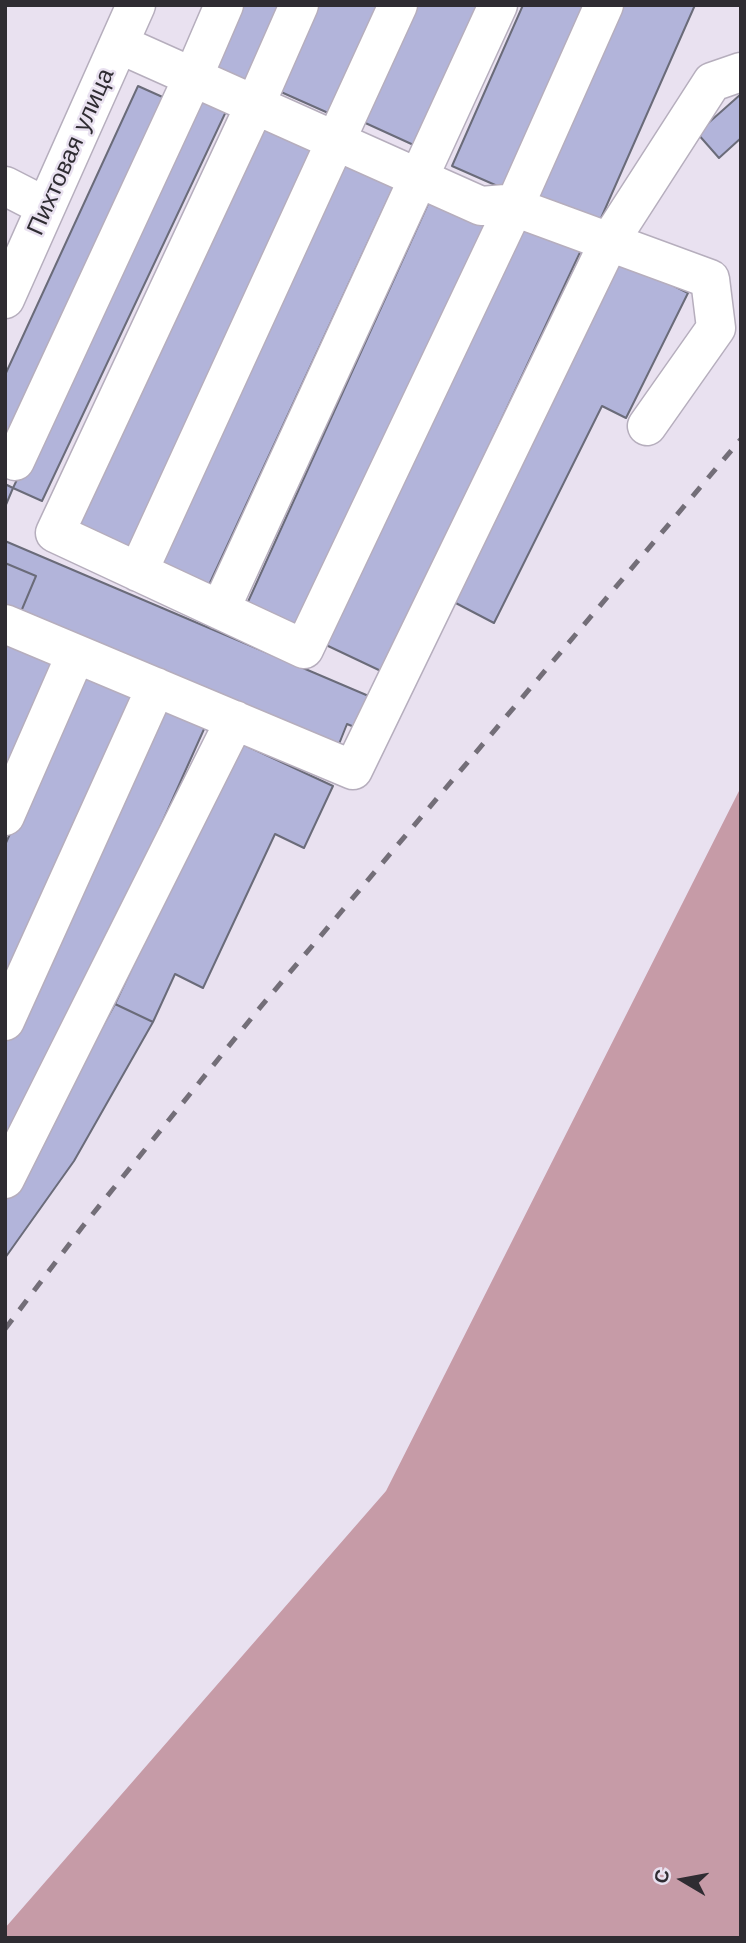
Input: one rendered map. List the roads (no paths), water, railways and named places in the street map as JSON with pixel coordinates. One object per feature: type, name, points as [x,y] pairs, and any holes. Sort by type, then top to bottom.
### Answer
[{"type":"street","name":"Пихтовая улица","points":[[5,299],[136,5]]},
{"type":"street","points":[[15,461],[224,5]]},
{"type":"street","points":[[299,5],[55,533],[304,649],[514,207],[604,5]]},
{"type":"street","points":[[138,572],[398,5]]},
{"type":"street","points":[[220,610],[498,5]]},
{"type":"street","points":[[119,44],[481,206],[506,204],[710,279],[716,328],[647,426]]},
{"type":"street","points":[[5,624],[353,770],[609,242],[712,82],[741,72]]},
{"type":"street","points":[[5,186],[46,207]]},
{"type":"street","points":[[5,816],[76,654]]},
{"type":"street","points":[[5,1021],[156,687]]},
{"type":"street","points":[[5,1179],[235,720]]},
{"type":"railway","points":[[5,1329],[83,1226],[258,1010],[741,439]]}]
